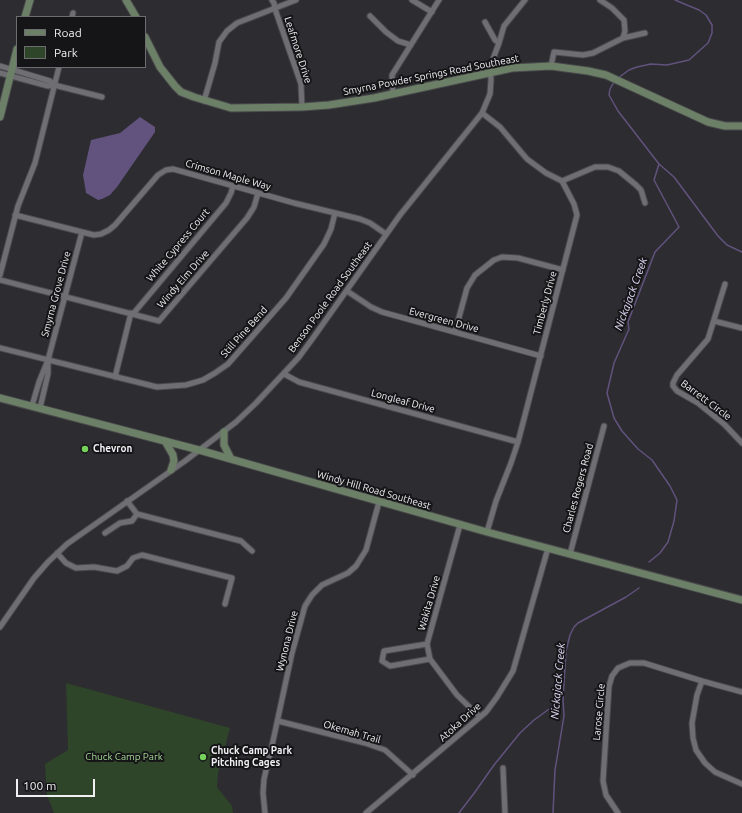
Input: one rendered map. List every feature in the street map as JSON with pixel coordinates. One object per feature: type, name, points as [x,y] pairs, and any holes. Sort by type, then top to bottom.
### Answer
[{"type":"main road","points":[[25,16],[30,0]]},
{"type":"main road","points":[[126,0],[135,16]]},
{"type":"main road","name":"Smyrna Powder Springs Road Southeast","points":[[146,39],[160,67],[171,83],[181,92],[204,101],[237,108],[302,107],[340,104],[523,67],[551,66],[588,71],[606,76],[632,86],[708,122],[725,126],[742,126]]},
{"type":"main road","points":[[0,117],[16,53]]},
{"type":"main road","name":"Windy Hill Road Southeast","points":[[0,398],[199,450],[460,525],[742,600]]},
{"type":"main road","points":[[224,432],[224,445],[231,459]]},
{"type":"main road","points":[[165,441],[173,455],[174,461],[171,470]]},
{"type":"street","name":"Leafmore Drive","points":[[272,0],[301,84],[302,107]]},
{"type":"street","points":[[204,101],[215,63],[218,42],[227,31],[238,23],[296,0]]},
{"type":"street","points":[[412,0],[432,12]]},
{"type":"street","points":[[393,94],[392,75],[439,0]]},
{"type":"street","name":"Benson Poole Road Southeast","points":[[0,627],[34,578],[67,544],[224,432],[251,408],[284,374],[313,338],[400,214],[482,113],[490,94],[490,67],[504,26],[525,0]]},
{"type":"street","points":[[600,0],[612,8],[624,20],[626,31],[623,38]]},
{"type":"street","points":[[370,16],[386,32],[398,41],[411,44]]},
{"type":"street","points":[[485,22],[495,40],[499,43]]},
{"type":"street","points":[[551,66],[554,52],[583,55],[593,53],[623,38],[645,33]]},
{"type":"street","points":[[0,66],[11,73],[34,80],[50,81],[54,85],[102,97]]},
{"type":"street","points":[[0,275],[15,215],[35,163],[59,68]]},
{"type":"street","points":[[0,73],[11,73]]},
{"type":"street","points":[[482,113],[500,127],[527,159],[546,173],[562,181],[595,167],[608,167],[619,171],[636,185],[641,190],[645,202]]},
{"type":"street","name":"Crimson Maple Way","points":[[15,215],[98,235],[115,225],[156,177],[166,170],[178,169],[258,193],[365,221],[386,234]]},
{"type":"street","name":"Timberly Drive","points":[[487,532],[496,501],[518,442],[577,215],[574,204],[562,181]]},
{"type":"street","name":"White Cypress Court","points":[[132,314],[226,203],[233,186]]},
{"type":"street","name":"Windy Elm Drive","points":[[0,280],[159,321],[247,218],[254,207],[258,193]]},
{"type":"street","name":"Still Pine Bend","points":[[0,348],[157,387],[177,387],[203,380],[224,368],[286,298],[324,244],[331,228],[335,213]]},
{"type":"street","name":"Smyrna Grove Drive","points":[[36,407],[48,374],[48,360],[82,232]]},
{"type":"street","points":[[455,332],[464,295],[469,284],[475,275],[494,260],[502,257],[518,258],[563,270]]},
{"type":"street","name":"Barrett Circle","points":[[725,284],[706,342],[677,375],[673,386],[677,391],[698,402],[714,415],[735,434],[742,443]]},
{"type":"street","name":"Evergreen Drive","points":[[347,291],[371,307],[382,312],[541,356]]},
{"type":"street","points":[[115,377],[132,314]]},
{"type":"street","points":[[714,321],[742,328]]},
{"type":"street","name":"Longleaf Drive","points":[[284,374],[292,379],[306,384],[518,442]]},
{"type":"street","name":"Charles Rogers Road","points":[[570,554],[604,426]]},
{"type":"street","points":[[127,501],[137,514],[240,541],[252,551]]},
{"type":"street","name":"Wynona Drive","points":[[265,813],[263,792],[264,779],[292,653],[305,606],[312,595],[322,585],[348,573],[356,566],[366,550],[379,502]]},
{"type":"street","points":[[105,533],[120,523],[132,521],[137,514]]},
{"type":"street","name":"Wakita Drive","points":[[460,525],[427,644],[430,659],[457,695],[480,717]]},
{"type":"street","name":"Atoka Drive","points":[[366,813],[413,775],[480,717],[497,697],[514,671],[548,548]]},
{"type":"street","points":[[57,553],[66,563],[76,568],[94,567],[117,571],[127,566],[133,558],[142,555],[232,578],[225,604]]},
{"type":"street","points":[[427,644],[384,651],[382,661],[390,666],[430,659]]},
{"type":"street","name":"Larose Circle","points":[[618,813],[606,794],[603,781],[609,686],[612,676],[618,668],[630,663],[644,663],[742,692]]},
{"type":"street","points":[[702,681],[697,695],[692,723],[693,738],[696,750],[705,763],[715,772],[742,784]]},
{"type":"street","name":"Okemah Trail","points":[[278,721],[365,743],[385,750],[413,775]]},
{"type":"street","points":[[503,768],[505,813]]},
{"type":"green space","name":"Chuck Camp Park","points":[[66,683],[230,728],[218,773],[217,787],[232,806],[233,813],[54,813],[47,795],[45,764],[68,750]]},
{"type":"shaded area","points":[[140,117],[155,127],[155,132],[117,187],[110,195],[98,200],[86,193],[83,175],[91,140],[120,133]]},
{"type":"waterway","name":"Nickajack Creek","points":[[618,78],[629,70],[637,67],[651,64],[667,65],[689,60],[708,43],[712,33],[712,25],[706,15],[699,10],[675,0]]},
{"type":"waterway","points":[[614,82],[610,89],[609,95],[618,111],[659,164],[674,177],[718,236],[727,245],[742,252]]},
{"type":"waterway","name":"Nickajack Creek","points":[[649,562],[660,553],[668,542],[674,521],[677,500],[670,486],[652,460],[638,449],[622,431],[614,418],[607,393],[614,363],[629,329],[628,322],[655,252],[679,227],[654,180],[659,164]]},
{"type":"waterway","name":"Nickajack Creek","points":[[553,813],[555,770],[564,716],[563,699],[566,651],[570,635],[578,623],[626,597],[639,588]]},
{"type":"waterway","points":[[459,813],[494,765],[520,733],[534,720],[563,699]]},
{"type":"place","name":"Chevron","points":[[85,449]]},
{"type":"place","name":"Chuck Camp Park Pitching Cages","points":[[203,757]]}]
